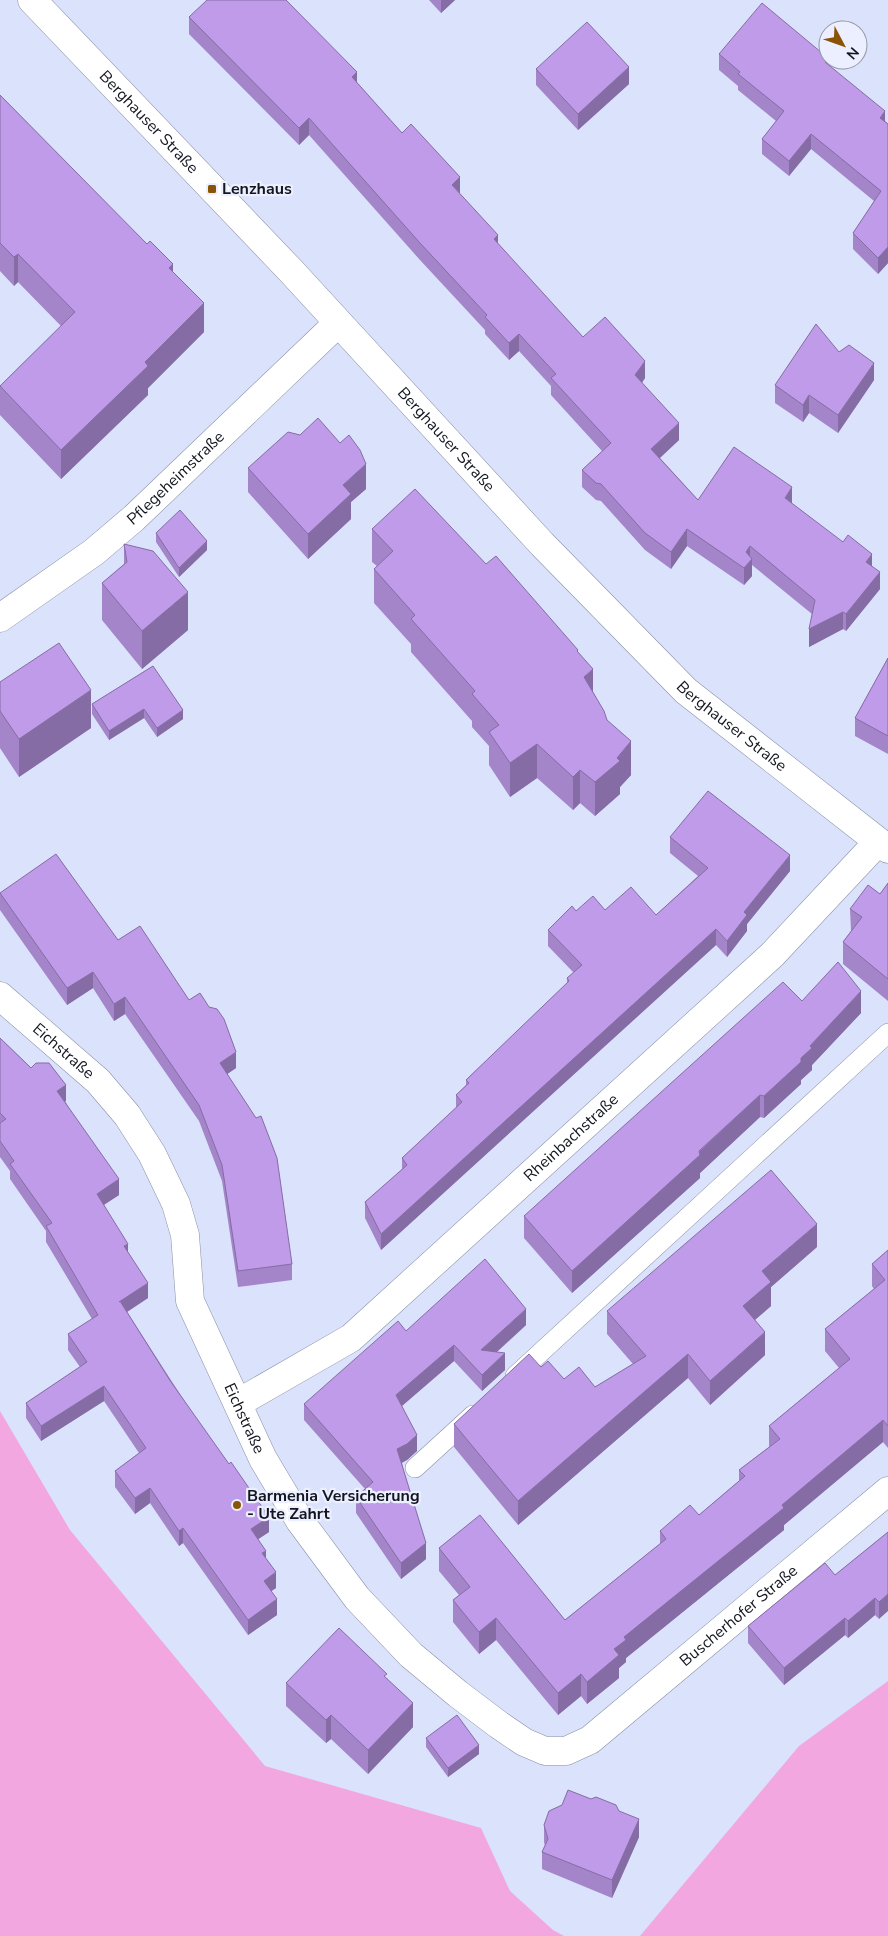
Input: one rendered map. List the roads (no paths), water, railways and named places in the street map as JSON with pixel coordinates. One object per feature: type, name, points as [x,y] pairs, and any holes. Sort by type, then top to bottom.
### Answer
[{"type":"street","name":"Berghauser Straße","points":[[32,0],[292,272],[542,544],[686,691],[883,845]]},
{"type":"street","name":"Pflegeheimstraße","points":[[0,618],[94,552],[134,518],[338,323]]},
{"type":"street","name":"Rheinbachstraße","points":[[238,1403],[351,1338],[772,955],[883,845]]},
{"type":"street","name":"Eichstraße","points":[[0,996],[98,1082],[127,1115],[152,1154],[176,1204],[185,1235],[190,1301],[263,1459],[300,1521],[357,1598],[411,1656],[458,1694],[524,1742],[545,1751],[566,1751],[590,1740]]},
{"type":"street","name":"Buscherhofer Straße","points":[[590,1740],[888,1490]]},
{"type":"lane","points":[[502,1388],[888,1034]]},
{"type":"lane","points":[[415,1468],[488,1401]]},
{"type":"place","name":"Lenzhaus","points":[[212,189]]},
{"type":"place","name":"Barmenia Versicherung - Ute Zahrt","points":[[237,1505]]}]
